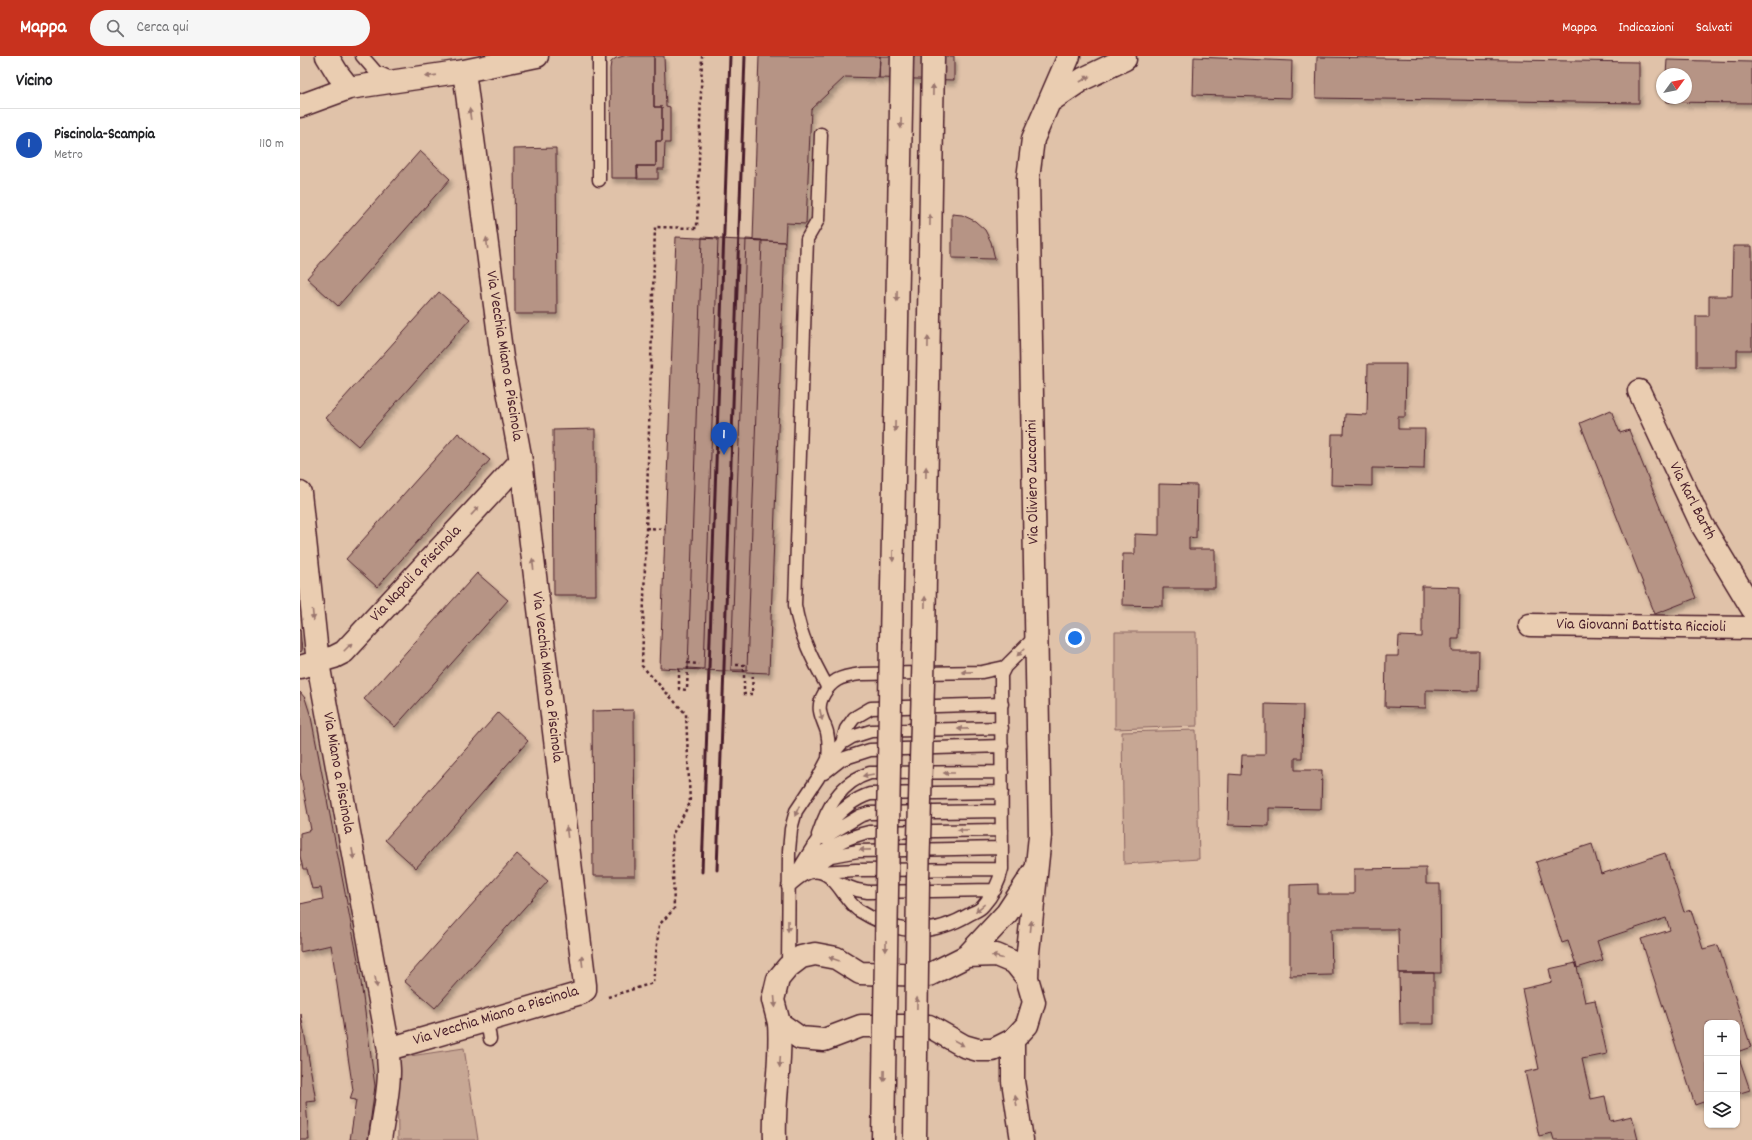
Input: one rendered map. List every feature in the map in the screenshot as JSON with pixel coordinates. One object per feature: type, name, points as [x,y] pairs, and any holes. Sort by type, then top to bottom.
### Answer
[{"type":"main road","points":[[327,56],[349,88]]},
{"type":"main road","points":[[300,106],[349,88],[464,71],[537,56]]},
{"type":"main road","points":[[883,1140],[902,56]]},
{"type":"main road","points":[[915,1140],[918,880],[924,641],[933,56]]},
{"type":"main road","name":"Via Oliviero Zuccarini","points":[[1037,868],[1007,913],[967,956],[928,975],[860,974],[836,958],[815,954],[801,957],[788,967],[778,979],[773,1000],[779,1023],[800,1038],[824,1040],[861,1026],[929,1026],[964,1046],[978,1050],[993,1050],[1013,1040],[1027,1025],[1034,1002],[1027,978],[1028,952],[1037,868],[1040,836],[1028,178],[1033,139],[1040,120],[1052,100],[1069,56]]},
{"type":"main road","name":"Via Oliviero Zuccarini","points":[[1052,100],[1124,57]]},
{"type":"main road","name":"Via Vecchia Miano a Piscinola","points":[[389,1050],[394,1047],[489,1030],[581,993],[585,990],[521,461],[502,358],[464,71]]},
{"type":"main road","name":"Via Karl Barth","points":[[1639,391],[1702,525],[1752,608]]},
{"type":"main road","name":"Via Napoli a Piscinola","points":[[309,665],[334,657],[344,652],[521,461]]},
{"type":"main road","name":"Via Miano a Piscinola","points":[[300,493],[309,665],[389,1050]]},
{"type":"main road","name":"Via Giovanni Battista Riccioli","points":[[1530,625],[1752,628]]},
{"type":"main road","name":"Via Oliviero Zuccarini","points":[[967,956],[996,955],[1015,963],[1027,978]]},
{"type":"main road","points":[[775,1140],[774,1120],[781,1046],[779,1023]]},
{"type":"main road","points":[[1013,1040],[1013,1082],[1022,1140]]},
{"type":"main road","points":[[380,1140],[389,1074],[389,1050]]},
{"type":"lane","points":[[362,56],[375,71],[397,81]]},
{"type":"lane","points":[[599,56],[599,180]]},
{"type":"lane","points":[[820,134],[818,220],[807,239],[795,605],[798,624],[805,643],[828,688]]},
{"type":"lane","points":[[819,872],[833,881],[856,908],[884,924],[902,929],[922,930],[940,927],[958,922],[982,908],[995,890],[1002,869],[1001,674],[1005,667],[1036,636]]},
{"type":"lane","points":[[828,759],[829,747],[827,733],[820,710],[821,699],[828,688],[837,680],[847,676],[861,674],[982,672],[1005,667]]},
{"type":"lane","points":[[842,743],[846,729],[854,718],[871,708],[1002,704]]},
{"type":"lane","points":[[788,967],[788,888],[791,829],[794,817],[802,801],[818,778],[828,759],[842,743],[852,737],[871,731],[1002,728]]},
{"type":"lane","points":[[818,778],[842,759],[870,750],[1002,746]]},
{"type":"lane","points":[[788,888],[802,870],[815,843],[824,817],[832,802],[841,790],[860,776],[870,773],[1002,772]]},
{"type":"lane","points":[[815,843],[840,813],[850,804],[860,797],[870,794],[1002,792]]},
{"type":"lane","points":[[815,843],[860,816],[869,813],[1001,811]]},
{"type":"lane","points":[[802,870],[832,846],[857,834],[869,832],[1002,830]]},
{"type":"lane","points":[[802,870],[831,856],[858,851],[1002,848]]},
{"type":"lane","points":[[802,870],[819,872],[856,870],[1002,869]]},
{"type":"lane","points":[[833,881],[857,890],[868,892],[995,890]]},
{"type":"path","points":[[585,990],[598,1000],[654,983],[659,924],[674,909],[672,835],[690,803],[686,714],[642,666],[655,227],[697,228],[702,56]]},
{"type":"path","points":[[646,528],[665,528]]},
{"type":"path","points":[[679,669],[679,689],[687,690],[688,663],[699,664]]},
{"type":"path","points":[[736,665],[744,665],[744,694],[752,694],[753,672]]},
{"type":"shaded area","points":[[1115,632],[1196,632],[1197,726],[1115,729]]},
{"type":"shaded area","points":[[1196,730],[1199,859],[1124,864],[1122,732]]},
{"type":"shaded area","points":[[464,1048],[478,1140],[398,1140],[397,1058]]},
{"type":"building","points":[[624,56],[654,56],[654,107],[662,107],[662,141],[656,141],[656,166],[637,166],[638,178],[611,178],[610,69],[611,62],[616,58]]},
{"type":"building","points":[[654,56],[664,56],[666,106],[670,107],[670,143],[665,143],[664,169],[658,169],[658,179],[637,179],[637,166],[656,166],[656,141],[662,141],[662,107],[654,107]]},
{"type":"building","points":[[759,56],[880,56],[879,78],[845,77],[811,109],[806,224],[786,223],[785,242],[753,240]]},
{"type":"building","points":[[880,56],[954,56],[954,80],[879,78]]},
{"type":"building","points":[[1194,57],[1292,61],[1291,98],[1193,95]]},
{"type":"building","points":[[1317,57],[1639,62],[1639,103],[1316,98]]},
{"type":"building","points":[[1667,60],[1752,62],[1752,103],[1692,102],[1692,68],[1666,68]]},
{"type":"building","points":[[556,148],[557,314],[515,314],[514,149]]},
{"type":"building","points":[[420,151],[450,179],[338,306],[307,278]]},
{"type":"building","points":[[952,214],[962,215],[975,221],[985,230],[991,242],[995,259],[952,258]]},
{"type":"building","points":[[676,237],[785,242],[769,673],[660,668]]},
{"type":"building","points":[[702,237],[718,238],[704,669],[688,668]]},
{"type":"building","points":[[746,239],[762,240],[747,670],[731,670]]},
{"type":"building","points":[[1733,246],[1752,246],[1752,350],[1737,350],[1737,367],[1696,367],[1696,316],[1709,316],[1709,296],[1732,296]]},
{"type":"building","points":[[439,292],[470,319],[358,446],[326,418]]},
{"type":"building","points":[[1368,364],[1406,364],[1405,417],[1398,417],[1398,429],[1425,429],[1424,469],[1372,468],[1372,486],[1331,485],[1332,434],[1344,434],[1345,414],[1367,415]]},
{"type":"building","points":[[1611,410],[1620,433],[1629,430],[1696,598],[1655,614],[1580,423]]},
{"type":"building","points":[[595,429],[596,595],[554,595],[553,430]]},
{"type":"building","points":[[458,433],[490,460],[377,587],[346,559]]},
{"type":"building","points":[[1159,484],[1197,485],[1196,538],[1189,537],[1189,549],[1215,549],[1215,588],[1163,588],[1163,606],[1122,605],[1123,554],[1135,554],[1135,534],[1159,535]]},
{"type":"building","points":[[477,573],[508,600],[395,727],[364,699]]},
{"type":"building","points":[[1422,586],[1460,587],[1459,639],[1452,639],[1452,651],[1479,651],[1478,691],[1426,690],[1426,708],[1385,707],[1386,656],[1398,656],[1399,636],[1422,637]]},
{"type":"building","points":[[300,629],[302,651],[300,652]]},
{"type":"building","points":[[300,692],[305,698],[311,717],[358,960],[375,1086],[368,1140],[350,1140],[356,1100],[350,1099],[353,1090],[331,945],[300,952],[300,904],[323,899],[321,888],[312,889],[307,869],[303,869],[300,856],[300,833],[311,830],[300,772]]},
{"type":"building","points":[[1265,704],[1303,705],[1302,758],[1295,758],[1295,770],[1322,770],[1321,809],[1269,808],[1269,826],[1228,825],[1229,774],[1241,775],[1242,755],[1265,755]]},
{"type":"building","points":[[634,710],[635,876],[593,876],[592,711]]},
{"type":"building","points":[[498,713],[528,741],[416,868],[385,840]]},
{"type":"building","points":[[1592,844],[1601,874],[1665,853],[1684,912],[1691,910],[1703,949],[1718,945],[1751,1047],[1740,1051],[1740,1020],[1704,1020],[1704,1102],[1695,1105],[1641,939],[1670,930],[1666,918],[1597,941],[1603,960],[1577,968],[1568,941],[1562,943],[1536,862]]},
{"type":"building","points":[[517,854],[548,881],[435,1008],[404,981]]},
{"type":"building","points":[[1426,868],[1426,884],[1440,884],[1441,973],[1399,973],[1398,929],[1331,929],[1332,975],[1290,976],[1290,885],[1318,884],[1318,894],[1354,894],[1354,869]]},
{"type":"building","points":[[1576,963],[1585,1002],[1595,1000],[1607,1054],[1582,1059],[1591,1099],[1605,1096],[1610,1121],[1632,1116],[1638,1140],[1554,1140],[1552,1133],[1539,1136],[1525,1072],[1539,1069],[1522,989],[1552,982],[1549,969]]},
{"type":"building","points":[[1399,973],[1434,973],[1434,1024],[1400,1024]]},
{"type":"building","points":[[301,1014],[316,1101],[306,1102],[309,1140],[300,1140]]},
{"type":"building","points":[[1740,1061],[1750,1090],[1740,1093]]},
{"type":"railway","points":[[702,872],[730,56]]},
{"type":"railway","points":[[717,870],[745,56]]},
{"type":"place","name":"Piscinola-Scampia","points":[[724,455]]}]
